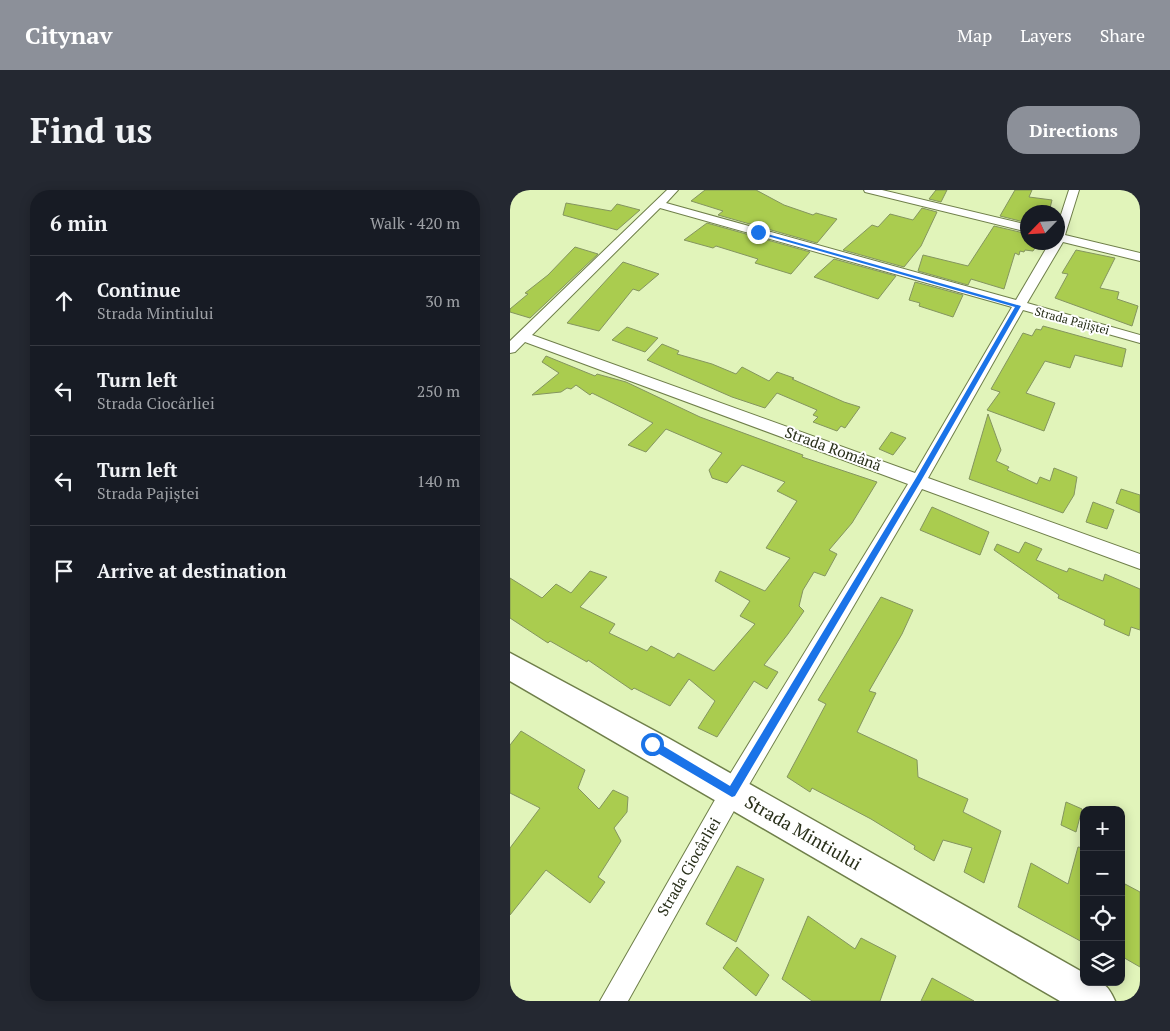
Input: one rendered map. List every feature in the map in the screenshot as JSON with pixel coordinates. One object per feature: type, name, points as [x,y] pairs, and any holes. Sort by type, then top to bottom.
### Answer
[{"type":"main road","name":"Strada Mintiului","points":[[510,666],[652,744],[1096,1001]]},
{"type":"street","points":[[510,350],[672,190]]},
{"type":"street","points":[[868,190],[1020,227]]},
{"type":"street","name":"Strada Ciocârliei","points":[[1065,218],[1074,190]]},
{"type":"street","name":"Strada Pajiștei","points":[[658,204],[1140,339]]},
{"type":"street","points":[[1065,241],[1140,257]]},
{"type":"street","name":"Strada Ciocârliei","points":[[613,1001],[732,792],[919,480],[1051,250]]},
{"type":"street","name":"Strada Română","points":[[525,336],[1140,562]]},
{"type":"building","points":[[705,190],[756,190],[784,205],[813,215],[816,213],[837,219],[817,243],[718,215],[723,211],[691,201]]},
{"type":"building","points":[[936,190],[947,190],[941,202],[929,199]]},
{"type":"building","points":[[1015,190],[1032,190],[1029,197],[1052,200],[1051,205],[1020,205],[1020,221],[1000,216]]},
{"type":"building","points":[[566,203],[611,211],[617,204],[640,210],[617,230],[563,215]]},
{"type":"building","points":[[922,208],[937,212],[921,246],[904,267],[843,250],[872,225],[878,227],[890,214],[913,220]]},
{"type":"building","points":[[707,223],[810,252],[791,274],[755,263],[758,259],[716,246],[713,248],[684,240]]},
{"type":"building","points":[[994,226],[1020,232],[1020,250],[1025,250],[1024,252],[1020,251],[1019,255],[1015,253],[1004,289],[971,279],[968,285],[918,271],[923,255],[968,266]]},
{"type":"building","points":[[575,247],[598,254],[530,318],[510,312],[510,309],[528,294],[525,293],[548,275]]},
{"type":"building","points":[[1076,250],[1115,258],[1100,288],[1119,292],[1117,299],[1138,306],[1132,326],[1055,298],[1068,274],[1062,273]]},
{"type":"building","points":[[834,259],[896,276],[878,299],[814,277]]},
{"type":"building","points":[[623,262],[659,274],[639,291],[633,289],[599,331],[567,323]]},
{"type":"building","points":[[915,282],[963,295],[953,317],[919,306],[920,303],[909,300]]},
{"type":"building","points":[[1043,326],[1126,349],[1122,367],[1075,355],[1070,368],[1045,361],[1026,393],[1055,403],[1044,431],[987,410],[1000,392],[991,389],[1023,333],[1032,336],[1036,329],[1041,330]]},
{"type":"building","points":[[627,327],[658,338],[645,352],[612,340]]},
{"type":"building","points":[[662,344],[679,351],[677,354],[712,364],[736,374],[742,367],[769,381],[777,372],[844,402],[860,407],[845,428],[841,426],[837,431],[813,422],[818,417],[813,415],[817,410],[777,393],[765,408],[732,397],[647,360]]},
{"type":"building","points":[[546,356],[595,376],[597,374],[626,382],[700,417],[803,455],[802,457],[877,482],[852,523],[829,550],[837,554],[825,576],[814,572],[803,590],[799,606],[804,611],[764,665],[778,672],[767,689],[754,681],[717,737],[698,728],[715,701],[689,679],[670,706],[634,688],[632,690],[588,660],[587,662],[550,641],[548,643],[510,618],[510,578],[542,598],[556,584],[571,593],[590,571],[607,577],[580,607],[615,624],[609,633],[647,651],[651,646],[674,658],[678,653],[714,671],[755,624],[740,616],[750,601],[715,581],[720,571],[765,591],[790,558],[766,548],[797,501],[777,491],[785,482],[742,465],[727,483],[712,478],[709,470],[722,453],[666,429],[646,452],[628,445],[653,423],[592,393],[590,395],[576,385],[571,389],[567,388],[561,392],[532,395],[559,373],[542,362]]},
{"type":"building","points":[[988,414],[1001,450],[996,461],[1009,467],[1007,470],[1037,484],[1040,477],[1050,481],[1054,468],[1077,477],[1074,495],[1063,513],[969,479]]},
{"type":"building","points":[[891,432],[906,438],[893,455],[879,449]]},
{"type":"building","points":[[1121,489],[1140,495],[1140,513],[1116,503]]},
{"type":"building","points":[[1093,502],[1114,510],[1107,529],[1086,522]]},
{"type":"building","points":[[932,507],[989,532],[980,555],[920,530]]},
{"type":"building","points":[[1025,542],[1042,549],[1036,560],[1067,572],[1069,568],[1103,581],[1105,574],[1140,589],[1140,630],[1131,627],[1129,636],[1104,625],[1105,620],[1058,598],[1059,595],[994,550],[997,544],[1019,553]]},
{"type":"building","points":[[881,597],[913,610],[902,634],[869,691],[876,693],[857,732],[917,760],[918,777],[968,799],[963,812],[1001,831],[984,883],[964,872],[972,848],[943,840],[934,861],[914,849],[915,846],[871,819],[812,788],[810,792],[787,777],[826,704],[818,700]]},
{"type":"building","points":[[521,731],[585,770],[578,788],[599,809],[613,790],[628,797],[627,812],[614,828],[621,841],[598,877],[605,882],[590,903],[546,870],[510,915],[510,848],[540,808],[510,793],[510,745]]},
{"type":"building","points":[[1066,802],[1080,808],[1076,832],[1061,825]]},
{"type":"building","points":[[1078,847],[1080,847],[1080,941],[1018,907],[1031,863],[1068,884]]},
{"type":"building","points":[[737,866],[764,879],[736,942],[706,924]]},
{"type":"building","points":[[1125,884],[1140,892],[1140,967],[1125,958]]},
{"type":"building","points":[[808,916],[855,949],[861,938],[896,956],[880,1001],[812,1001],[782,979]]},
{"type":"building","points":[[737,947],[769,975],[756,996],[723,968]]},
{"type":"building","points":[[932,978],[974,1001],[921,1001]]},
{"type":"route","points":[[652,744],[732,792],[919,480],[1018,306],[758,232]]}]
